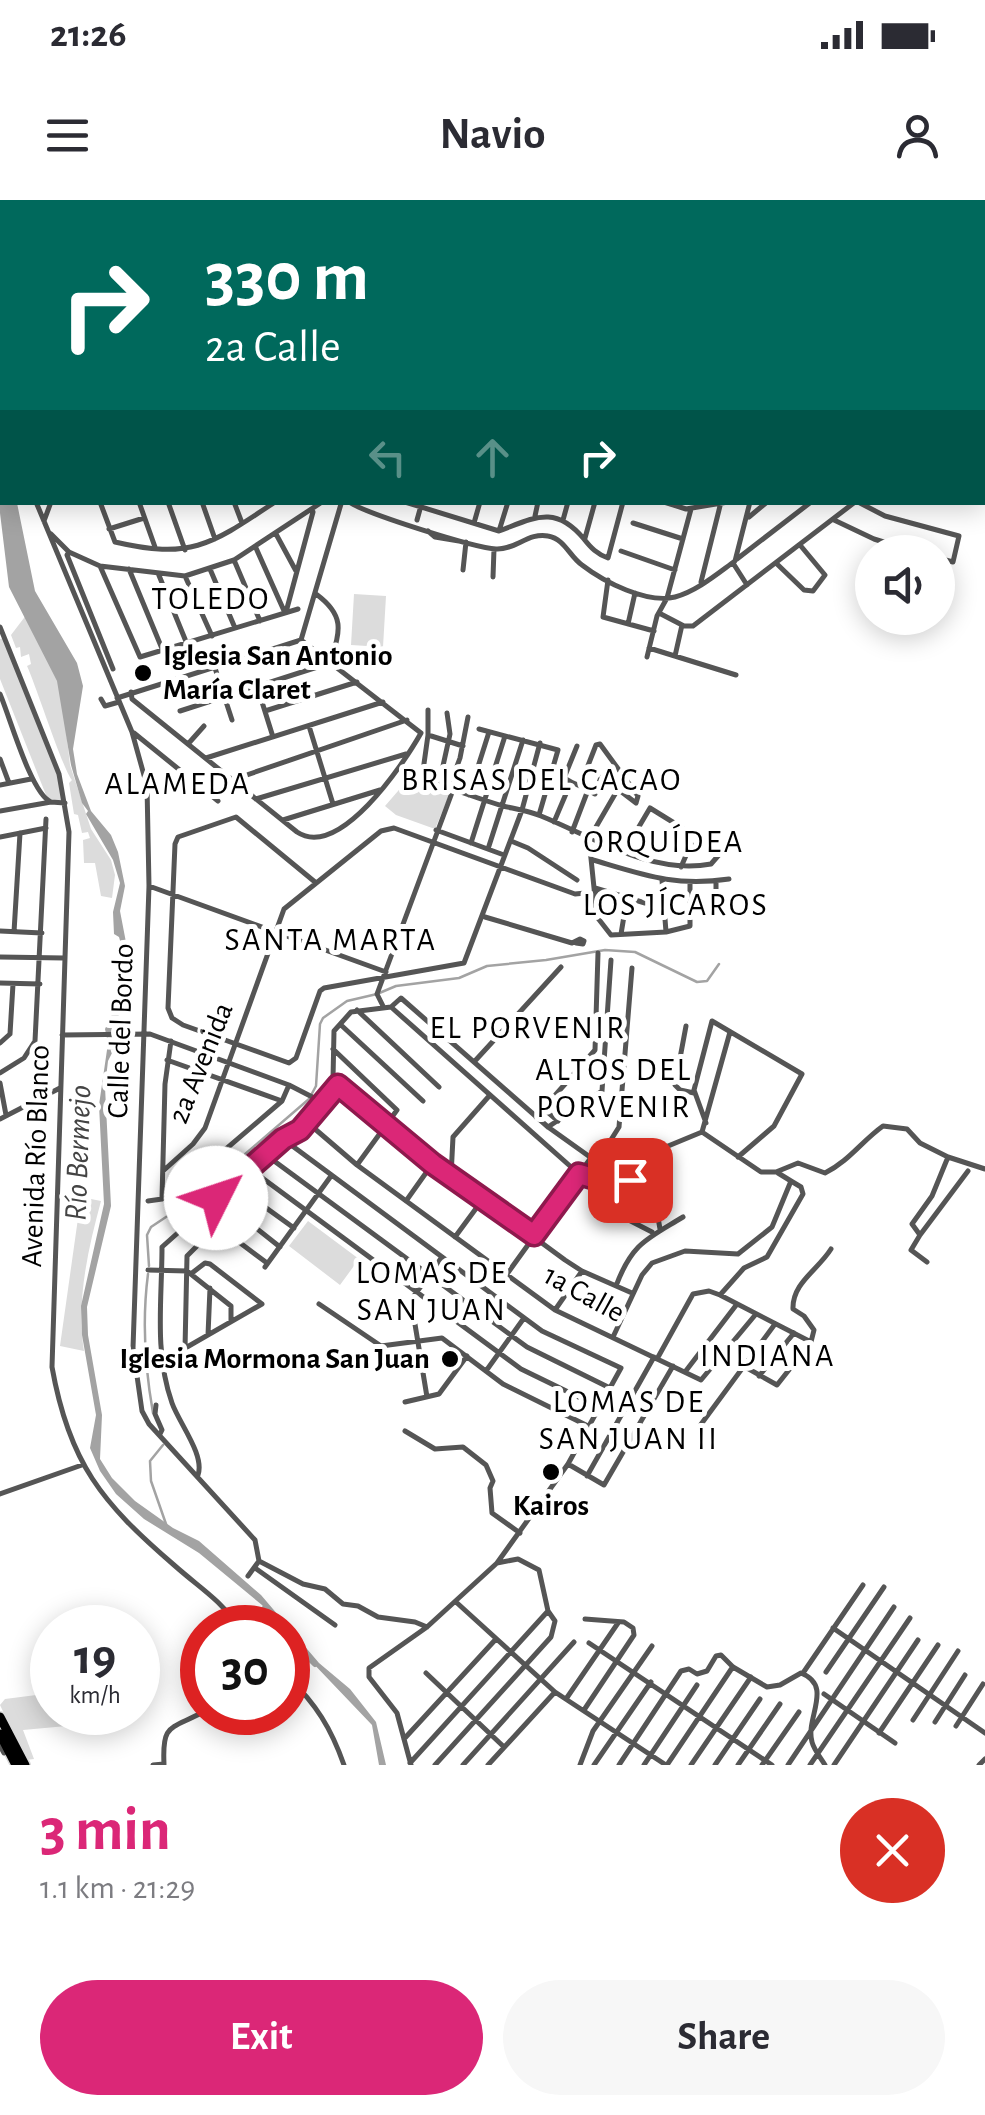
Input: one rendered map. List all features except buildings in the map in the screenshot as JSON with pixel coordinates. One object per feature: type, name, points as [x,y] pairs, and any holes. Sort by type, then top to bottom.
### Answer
[{"type":"highway","points":[[0,1717],[25,1765]]},
{"type":"highway","points":[[0,1734],[15,1765]]},
{"type":"street","name":"Calle del Bordo","points":[[37,505],[132,732],[147,786],[149,886],[132,1348],[142,1411],[255,1540],[259,1560]]},
{"type":"street","points":[[44,521],[50,505]]},
{"type":"street","points":[[103,505],[115,542],[185,550],[215,540],[263,506]]},
{"type":"street","points":[[141,505],[156,548]]},
{"type":"street","points":[[169,505],[185,550]]},
{"type":"street","points":[[203,505],[215,540]]},
{"type":"street","points":[[235,505],[242,524]]},
{"type":"street","points":[[48,530],[69,552],[100,566],[185,576],[234,560],[320,505]]},
{"type":"street","points":[[301,640],[343,505],[426,529],[453,542],[494,549],[533,536],[552,537],[582,565],[608,580],[635,592],[667,598],[700,585],[807,505]]},
{"type":"street","points":[[417,520],[421,505],[502,530],[534,516],[563,520],[590,547],[608,558],[621,505]]},
{"type":"street","points":[[447,516],[449,505]]},
{"type":"street","points":[[474,523],[479,505]]},
{"type":"street","points":[[502,530],[507,505]]},
{"type":"street","points":[[534,516],[537,505]]},
{"type":"street","points":[[563,520],[567,505]]},
{"type":"street","points":[[584,539],[593,505]]},
{"type":"street","points":[[700,585],[723,505]]},
{"type":"street","points":[[748,585],[734,562],[749,505]]},
{"type":"street","points":[[746,518],[763,505]]},
{"type":"street","points":[[659,613],[693,626],[853,505]]},
{"type":"street","points":[[863,505],[885,516],[959,536],[955,553]]},
{"type":"street","points":[[646,656],[684,540],[686,507]]},
{"type":"street","points":[[286,613],[314,509]]},
{"type":"street","points":[[109,530],[145,518]]},
{"type":"street","points":[[834,520],[866,535]]},
{"type":"street","points":[[633,523],[684,540]]},
{"type":"street","points":[[276,534],[297,574]]},
{"type":"street","points":[[740,540],[748,551]]},
{"type":"street","points":[[463,570],[464,541]]},
{"type":"street","points":[[776,563],[804,590],[813,591],[825,574],[800,545]]},
{"type":"street","points":[[256,548],[286,613]]},
{"type":"street","points":[[493,577],[494,549]]},
{"type":"street","points":[[622,551],[675,570]]},
{"type":"street","points":[[69,552],[114,668]]},
{"type":"street","points":[[234,560],[260,621]]},
{"type":"street","points":[[100,566],[138,657],[298,609]]},
{"type":"street","points":[[129,569],[163,651]]},
{"type":"street","points":[[210,569],[235,628]]},
{"type":"street","points":[[158,573],[187,644]]},
{"type":"street","points":[[185,576],[212,636]]},
{"type":"street","points":[[608,580],[602,614],[606,619],[654,631]]},
{"type":"street","points":[[628,624],[635,592]]},
{"type":"street","points":[[316,594],[332,606],[340,627],[330,663]]},
{"type":"street","points":[[675,656],[682,625]]},
{"type":"street","name":"Avenida Río Blanco","points":[[0,627],[2,640],[49,746],[69,832],[52,1368],[59,1408],[82,1466],[126,1523],[223,1605]]},
{"type":"street","points":[[301,640],[406,722],[425,734],[463,746]]},
{"type":"street","points":[[101,699],[105,706],[131,692],[301,640]]},
{"type":"street","points":[[649,648],[736,674]]},
{"type":"street","points":[[180,711],[330,663]]},
{"type":"street","points":[[214,666],[232,720]]},
{"type":"street","points":[[265,711],[358,682]]},
{"type":"street","points":[[257,686],[273,737]]},
{"type":"street","points":[[131,692],[132,699],[232,780],[302,836],[314,840],[330,836],[351,820],[381,790],[425,734]]},
{"type":"street","points":[[0,694],[32,779],[41,796],[51,802]]},
{"type":"street","points":[[206,758],[384,702]]},
{"type":"street","points":[[428,710],[422,778],[539,815],[624,852],[682,867],[711,864],[724,850],[650,808],[624,852]]},
{"type":"street","points":[[439,784],[450,740],[448,713]]},
{"type":"street","points":[[468,717],[451,789],[378,994],[387,1007],[579,1174],[610,1183],[650,1175]]},
{"type":"street","points":[[232,780],[406,722]]},
{"type":"street","points":[[188,744],[204,726]]},
{"type":"street","points":[[309,726],[333,805]]},
{"type":"street","points":[[479,729],[558,750],[539,815]]},
{"type":"street","points":[[132,732],[218,800]]},
{"type":"street","points":[[469,796],[489,732]]},
{"type":"street","points":[[471,843],[505,736]]},
{"type":"street","points":[[488,849],[523,740]]},
{"type":"street","points":[[315,882],[236,817],[180,836],[174,844],[168,1008],[178,1023],[287,1063],[296,1058],[320,991],[385,974],[459,964],[468,956],[502,867],[540,744]]},
{"type":"street","points":[[577,746],[564,778],[595,794],[603,776],[638,802],[638,796],[599,744],[580,786]]},
{"type":"street","points":[[256,799],[408,753]]},
{"type":"street","points":[[392,757],[400,764]]},
{"type":"street","points":[[0,759],[9,783]]},
{"type":"street","points":[[0,785],[32,779]]},
{"type":"street","points":[[554,822],[571,782]]},
{"type":"street","points":[[618,789],[589,839],[597,917],[609,933],[666,932],[690,926],[690,884]]},
{"type":"street","points":[[283,820],[381,790]]},
{"type":"street","points":[[572,832],[588,790]]},
{"type":"street","points":[[0,811],[65,803]]},
{"type":"street","points":[[0,1073],[24,1058],[35,1041],[46,819]]},
{"type":"street","points":[[0,836],[46,828]]},
{"type":"street","name":"2a Avenida","points":[[163,1171],[200,1136],[284,909],[381,831],[394,828],[432,842]]},
{"type":"street","points":[[436,830],[506,855]]},
{"type":"street","points":[[14,932],[20,833]]},
{"type":"street","points":[[511,841],[577,880]]},
{"type":"street","points":[[432,842],[575,894],[595,890],[645,902]]},
{"type":"street","points":[[682,867],[691,844]]},
{"type":"street","points":[[593,860],[690,884],[729,879]]},
{"type":"street","points":[[662,880],[666,932]]},
{"type":"street","points":[[716,881],[716,908]]},
{"type":"street","points":[[149,886],[385,974]]},
{"type":"street","points":[[621,935],[627,898]]},
{"type":"street","points":[[483,916],[576,943]]},
{"type":"street","points":[[0,931],[42,933]]},
{"type":"street","points":[[536,1117],[595,1050],[598,953]]},
{"type":"street","points":[[0,956],[64,958]]},
{"type":"street","points":[[548,1127],[600,1094],[606,1058],[611,960]]},
{"type":"street","points":[[474,1062],[561,966]]},
{"type":"street","points":[[506,1274],[579,1174],[619,1127],[632,968]]},
{"type":"street","points":[[0,983],[40,984]]},
{"type":"street","points":[[0,1042],[10,1034],[13,984]]},
{"type":"street","points":[[632,1293],[582,1271],[433,1164],[338,1085],[332,1079],[334,1031],[357,1010],[387,1007],[401,998],[536,1117],[594,1160],[647,1154],[702,1132],[730,1032]]},
{"type":"street","points":[[357,1010],[439,1086]]},
{"type":"street","points":[[706,1123],[694,1092],[712,1021],[802,1074],[774,1126],[738,1157]]},
{"type":"street","points":[[340,1024],[423,1101]]},
{"type":"street","points":[[686,1026],[675,1085],[694,1092]]},
{"type":"street","points":[[62,1034],[144,1035],[171,1041],[289,1085],[324,1103]]},
{"type":"street","points":[[162,1199],[171,1041]]},
{"type":"street","points":[[333,1049],[397,1110],[357,1165]]},
{"type":"street","points":[[595,1050],[606,1058]]},
{"type":"street","points":[[167,1060],[282,1101]]},
{"type":"street","points":[[0,1083],[3,1118],[60,1088]]},
{"type":"street","points":[[148,1201],[178,1190],[282,1101],[289,1085]]},
{"type":"street","points":[[197,1477],[200,1464],[174,1408],[162,1362],[164,1244],[283,1139],[308,1122],[338,1085]]},
{"type":"street","points":[[451,1176],[453,1137],[490,1095]]},
{"type":"street","points":[[544,1108],[558,1121]]},
{"type":"street","name":"1a Calle","points":[[308,1122],[357,1165],[555,1310],[704,1378],[724,1355]]},
{"type":"street","points":[[702,1132],[762,1172],[776,1172],[798,1163],[826,1173],[844,1162],[868,1136],[888,1125],[908,1129],[920,1143],[985,1170]]},
{"type":"street","name":"1a Calle","points":[[283,1139],[542,1331],[621,1368],[610,1388]]},
{"type":"street","points":[[647,1154],[657,1231]]},
{"type":"street","points":[[266,1155],[527,1348],[610,1388],[568,1464],[505,1555],[427,1627],[368,1671],[397,1712],[410,1764]]},
{"type":"street","points":[[920,1235],[912,1224],[932,1196],[948,1157]]},
{"type":"street","points":[[406,1201],[433,1164]]},
{"type":"street","points":[[250,1169],[520,1368],[598,1406]]},
{"type":"street","points":[[720,1295],[744,1268],[762,1262],[804,1194],[796,1183],[776,1172]]},
{"type":"street","points":[[927,1262],[911,1250],[968,1172]]},
{"type":"street","points":[[199,1212],[266,1265],[331,1176]]},
{"type":"street","points":[[613,1337],[632,1293],[652,1263],[685,1251],[732,1255],[745,1249],[772,1227],[791,1181]]},
{"type":"street","points":[[610,1183],[617,1214],[657,1231]]},
{"type":"street","points":[[233,1184],[294,1228]]},
{"type":"street","points":[[216,1198],[280,1246]]},
{"type":"street","points":[[455,1237],[483,1199]]},
{"type":"street","name":"1a Calle","points":[[616,1286],[634,1248],[684,1217]]},
{"type":"street","points":[[185,1349],[190,1250],[217,1226]]},
{"type":"street","points":[[756,1314],[724,1355],[777,1385],[812,1342],[814,1330],[793,1309],[793,1300],[800,1284],[831,1249]]},
{"type":"street","points":[[428,1397],[411,1300],[442,1257]]},
{"type":"street","points":[[148,1270],[190,1272],[205,1262],[256,1296],[262,1305],[162,1362]]},
{"type":"street","points":[[555,1310],[582,1271]]},
{"type":"street","points":[[190,1272],[230,1306],[232,1321]]},
{"type":"street","points":[[208,1334],[210,1288]]},
{"type":"street","points":[[587,1476],[694,1294],[709,1291],[720,1295],[812,1342]]},
{"type":"street","points":[[319,1304],[381,1346],[442,1338],[523,1394],[588,1426]]},
{"type":"street","points":[[686,1372],[737,1304]]},
{"type":"street","points":[[486,1371],[524,1318]]},
{"type":"street","points":[[699,1427],[776,1324]]},
{"type":"street","points":[[759,1376],[794,1333]]},
{"type":"street","points":[[405,1402],[439,1394],[467,1356]]},
{"type":"street","points":[[568,1464],[604,1486],[673,1366]]},
{"type":"street","points":[[156,1404],[160,1434]]},
{"type":"street","points":[[405,1430],[434,1448],[463,1446],[486,1464],[493,1481],[492,1513],[520,1533]]},
{"type":"street","points":[[0,1494],[82,1466]]},
{"type":"street","points":[[435,1765],[551,1636],[555,1621],[548,1611],[539,1570],[505,1555]]},
{"type":"street","points":[[497,1563],[518,1559]]},
{"type":"street","points":[[248,1576],[259,1560],[303,1584],[325,1589],[343,1604],[358,1606],[378,1617],[427,1627]]},
{"type":"street","points":[[254,1568],[335,1624]]},
{"type":"street","points":[[619,1765],[682,1671],[707,1671],[718,1655],[770,1688],[803,1673],[862,1584]]},
{"type":"street","points":[[826,1672],[884,1587]]},
{"type":"street","points":[[456,1602],[555,1692],[667,1765],[733,1667]]},
{"type":"street","points":[[788,1765],[894,1607]]},
{"type":"street","points":[[410,1764],[548,1611]]},
{"type":"street","points":[[810,1765],[910,1618]]},
{"type":"street","points":[[584,1710],[634,1636],[628,1624],[585,1619]]},
{"type":"street","points":[[566,1699],[618,1622]]},
{"type":"street","points":[[833,1628],[985,1733]]},
{"type":"street","points":[[404,1739],[496,1639]]},
{"type":"street","points":[[834,1765],[918,1640]]},
{"type":"street","points":[[463,1765],[574,1642]]},
{"type":"street","points":[[589,1643],[772,1765]]},
{"type":"street","points":[[880,1732],[938,1645]]},
{"type":"street","points":[[580,1765],[600,1721],[652,1646]]},
{"type":"street","points":[[913,1720],[958,1651]]},
{"type":"street","points":[[426,1673],[504,1747]]},
{"type":"street","points":[[803,1673],[817,1687],[812,1742],[824,1765]]},
{"type":"street","points":[[935,1722],[965,1675]]},
{"type":"street","points":[[691,1765],[751,1677]]},
{"type":"street","points":[[594,1765],[650,1682]]},
{"type":"street","points":[[644,1765],[696,1684]]},
{"type":"street","points":[[956,1726],[983,1684]]},
{"type":"street","points":[[492,1763],[555,1692]]},
{"type":"street","points":[[824,1694],[895,1744]]},
{"type":"street","points":[[310,1698],[326,1720],[344,1765]]},
{"type":"street","points":[[715,1765],[760,1699]]},
{"type":"street","points":[[738,1765],[780,1704]]},
{"type":"street","points":[[764,1763],[798,1712]]},
{"type":"street","points":[[153,1765],[164,1764],[163,1738],[166,1731],[180,1724]]},
{"type":"street","points":[[0,1746],[4,1753]]},
{"type":"street","points":[[979,1765],[985,1758]]},
{"type":"shaded area","points":[[0,505],[17,505],[35,591],[77,663],[83,686],[73,749],[77,774],[91,811],[111,835],[125,886],[120,911],[129,958],[118,1019],[122,1033],[108,1061],[105,1087],[111,1206],[87,1307],[102,1415],[100,1459],[135,1501],[199,1541],[270,1605],[262,1605],[199,1553],[144,1519],[116,1494],[90,1448],[96,1415],[81,1306],[104,1204],[99,1105],[108,1043],[105,1029],[117,1004],[124,955],[119,937],[114,934],[113,912],[120,883],[113,860],[82,803],[71,765],[57,681],[9,587]]},
{"type":"shaded area","points":[[354,594],[386,596],[383,647],[351,645]]},
{"type":"shaded area","points":[[30,610],[68,694],[66,730],[70,765],[91,829],[111,860],[115,875],[112,898],[101,896],[95,863],[84,863],[83,840],[90,838],[88,832],[82,833],[78,815],[74,814],[69,783],[72,780],[27,666],[31,664],[29,654],[21,657],[20,647],[16,648],[11,635]]},
{"type":"shaded area","points":[[4,638],[48,746],[64,796],[62,802],[51,801],[46,795],[0,679],[0,639]]},
{"type":"shaded area","points":[[411,776],[450,793],[435,829],[396,815],[385,806]]},
{"type":"shaded area","points":[[81,1197],[101,1201],[82,1294],[84,1351],[60,1346]]},
{"type":"shaded area","points":[[308,1221],[359,1259],[340,1285],[289,1246]]},
{"type":"shaded area","points":[[310,1652],[350,1689],[376,1722],[386,1765],[379,1765],[372,1725],[310,1660]]},
{"type":"shaded area","points":[[30,1696],[30,1729],[23,1730],[34,1759],[26,1760],[0,1705],[5,1699]]},
{"type":"waterway","points":[[149,1266],[147,1235],[151,1227],[193,1199],[309,1099],[316,1086],[320,1024],[347,1001],[396,986],[459,978],[487,966],[605,950],[635,952],[697,982],[707,981],[719,964]]},
{"type":"waterway","points":[[148,1274],[145,1344],[153,1413]]},
{"type":"waterway","points":[[163,1445],[150,1461],[151,1481],[166,1524]]},
{"type":"waterway","name":"Río Bermejo","points":[[310,1659],[315,1664]]},
{"type":"place","name":"Iglesia San Antonio María Claret","points":[[143,673]]},
{"type":"place","name":"Iglesia Mormona San Juan","points":[[450,1359]]},
{"type":"place","name":"Kairos","points":[[551,1472]]},
{"type":"district","name":"TOLEDO","points":[[211,599]]},
{"type":"district","name":"BRISAS DEL CACAO","points":[[542,780]]},
{"type":"district","name":"ALAMEDA","points":[[178,784]]},
{"type":"district","name":"ORQUÍDEA","points":[[664,842]]},
{"type":"district","name":"LOS JÍCAROS","points":[[676,905]]},
{"type":"district","name":"SANTA MARTA","points":[[331,940]]},
{"type":"district","name":"EL PORVENIR","points":[[528,1028]]},
{"type":"district","name":"ALTOS DEL PORVENIR","points":[[614,1088]]},
{"type":"district","name":"LOMAS DE SAN JUAN","points":[[432,1292]]},
{"type":"district","name":"INDIANA","points":[[768,1356]]},
{"type":"district","name":"LOMAS DE SAN JUAN II","points":[[629,1420]]},
{"type":"route","points":[[216,1198],[283,1139],[300,1130],[338,1085],[433,1164],[534,1235],[579,1174],[610,1183],[630,1180]]}]
